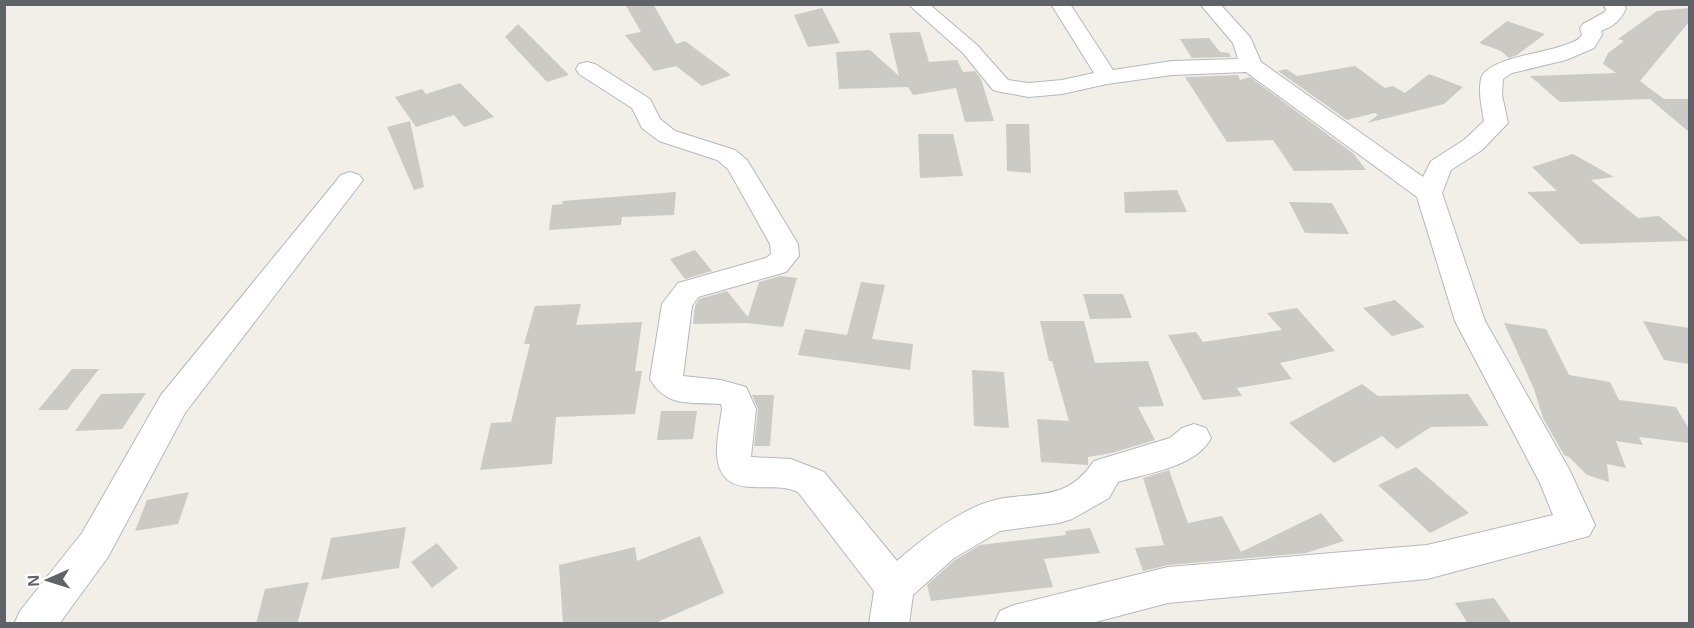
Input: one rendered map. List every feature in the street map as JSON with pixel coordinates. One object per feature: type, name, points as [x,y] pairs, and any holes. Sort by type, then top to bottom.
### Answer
[{"type":"street","points":[[917,4],[970,49],[1001,85],[1029,90],[1062,87],[1107,77],[1172,68],[1251,65]]},
{"type":"street","points":[[1060,4],[1107,77]]},
{"type":"street","points":[[1014,624],[1168,585],[1427,562],[1576,525],[1557,481],[1470,321],[1429,193],[1251,65],[1243,41],[1209,4]]},
{"type":"street","points":[[1429,193],[1440,166],[1473,145],[1496,123],[1491,95],[1492,77],[1504,68],[1558,55],[1587,44],[1592,35],[1590,28],[1609,20],[1615,14],[1616,8],[1612,4]]},
{"type":"street","points":[[587,69],[642,104],[650,123],[667,136],[726,155],[738,165],[784,244],[785,256],[776,265],[688,290],[677,304],[666,380],[676,389],[721,392],[734,396],[739,410],[733,451],[735,465],[748,473],[791,473],[810,482],[891,605],[941,546],[993,516],[1059,508],[1096,487],[1106,471],[1181,449],[1194,438]]},
{"type":"street","points":[[34,624],[95,545],[173,404],[350,180]]},
{"type":"building","points":[[625,4],[653,4],[676,44],[685,41],[731,75],[702,86],[676,66],[654,71],[625,35],[641,32]]},
{"type":"building","points":[[822,8],[840,43],[808,47],[794,15]]},
{"type":"building","points":[[1689,8],[1689,22],[1640,81],[1664,99],[1689,99],[1689,132],[1650,99],[1560,102],[1530,76],[1616,73],[1603,64],[1608,53],[1624,41],[1618,39],[1657,11]]},
{"type":"building","points":[[1507,21],[1545,34],[1517,55],[1509,58],[1501,51],[1479,43]]},
{"type":"building","points":[[518,24],[569,75],[547,82],[505,37]]},
{"type":"building","points":[[920,32],[929,62],[957,60],[963,72],[975,71],[981,79],[994,121],[965,122],[956,88],[913,95],[908,87],[839,89],[836,52],[870,50],[899,76],[889,33]]},
{"type":"building","points":[[1209,38],[1220,52],[1229,53],[1231,57],[1192,58],[1180,39]]},
{"type":"building","points":[[1355,66],[1385,88],[1393,86],[1405,93],[1429,74],[1463,87],[1444,104],[1367,123],[1378,115],[1375,113],[1347,120],[1278,71],[1286,69],[1297,76]]},
{"type":"building","points":[[1238,75],[1240,80],[1250,77],[1354,154],[1366,170],[1294,171],[1273,140],[1227,142],[1185,77]]},
{"type":"building","points":[[460,83],[494,117],[464,127],[454,115],[416,127],[395,97],[422,89],[426,94]]},
{"type":"building","points":[[410,121],[424,187],[414,190],[387,127]]},
{"type":"building","points":[[1006,124],[1029,124],[1031,173],[1007,171]]},
{"type":"building","points":[[918,134],[953,134],[963,176],[920,178]]},
{"type":"building","points":[[1573,154],[1614,177],[1591,180],[1638,218],[1659,216],[1689,241],[1580,244],[1527,192],[1557,191],[1532,167]]},
{"type":"building","points":[[1177,190],[1187,212],[1125,213],[1124,192]]},
{"type":"building","points":[[676,192],[674,215],[622,217],[621,225],[549,230],[552,205],[563,204],[562,201]]},
{"type":"building","points":[[1289,202],[1332,203],[1349,234],[1305,233]]},
{"type":"building","points":[[695,250],[712,271],[685,279],[670,259]]},
{"type":"building","points":[[780,276],[797,278],[783,327],[746,323],[693,324],[695,306],[699,299],[727,291],[748,317],[759,282]]},
{"type":"building","points":[[861,282],[885,285],[872,339],[913,344],[910,370],[798,355],[805,329],[847,335]]},
{"type":"building","points":[[1083,294],[1123,294],[1132,318],[1090,319]]},
{"type":"building","points":[[1395,300],[1425,327],[1392,336],[1363,308]]},
{"type":"building","points":[[581,304],[576,325],[642,322],[635,371],[642,371],[635,414],[556,417],[552,464],[480,470],[491,423],[511,422],[530,344],[524,344],[535,306]]},
{"type":"building","points":[[1297,308],[1335,351],[1280,363],[1292,379],[1237,388],[1242,396],[1203,400],[1168,335],[1196,332],[1203,342],[1282,330],[1267,313]]},
{"type":"building","points":[[1040,321],[1084,321],[1095,363],[1148,361],[1164,406],[1138,407],[1155,440],[1112,453],[1088,457],[1088,465],[1041,462],[1037,419],[1069,421],[1052,361],[1049,361]]},
{"type":"building","points":[[1643,321],[1689,328],[1689,364],[1664,360]]},
{"type":"building","points":[[1504,323],[1546,329],[1569,375],[1610,382],[1619,400],[1676,407],[1689,429],[1689,443],[1639,437],[1643,445],[1616,441],[1626,468],[1607,464],[1609,482],[1587,475],[1564,455],[1543,418],[1534,389]]},
{"type":"building","points":[[72,369],[99,369],[67,410],[38,410]]},
{"type":"building","points":[[972,370],[1004,372],[1009,428],[974,426]]},
{"type":"building","points":[[1362,384],[1378,396],[1468,394],[1489,426],[1431,427],[1397,449],[1382,436],[1334,463],[1289,423]]},
{"type":"building","points":[[146,393],[122,429],[75,431],[101,394]]},
{"type":"building","points":[[752,395],[774,395],[770,446],[754,446],[758,409]]},
{"type":"building","points":[[661,411],[697,411],[693,439],[657,440]]},
{"type":"building","points":[[1416,467],[1469,513],[1430,533],[1378,485]]},
{"type":"building","points":[[1169,470],[1188,523],[1222,516],[1241,552],[1321,513],[1344,541],[1306,553],[1168,565],[1143,571],[1135,548],[1164,545],[1143,478]]},
{"type":"building","points":[[189,492],[178,524],[135,531],[147,500]]},
{"type":"building","points":[[406,527],[399,568],[321,580],[331,538]]},
{"type":"building","points":[[1090,528],[1100,553],[1044,559],[1053,587],[931,601],[927,585],[955,560],[980,545],[1066,535],[1065,531]]},
{"type":"building","points":[[700,536],[724,593],[653,624],[563,624],[559,565],[635,547],[637,561]]},
{"type":"building","points":[[437,543],[458,568],[432,588],[411,562]]},
{"type":"building","points":[[309,582],[297,624],[256,624],[265,589]]},
{"type":"building","points":[[1494,598],[1512,624],[1468,624],[1455,603]]}]
